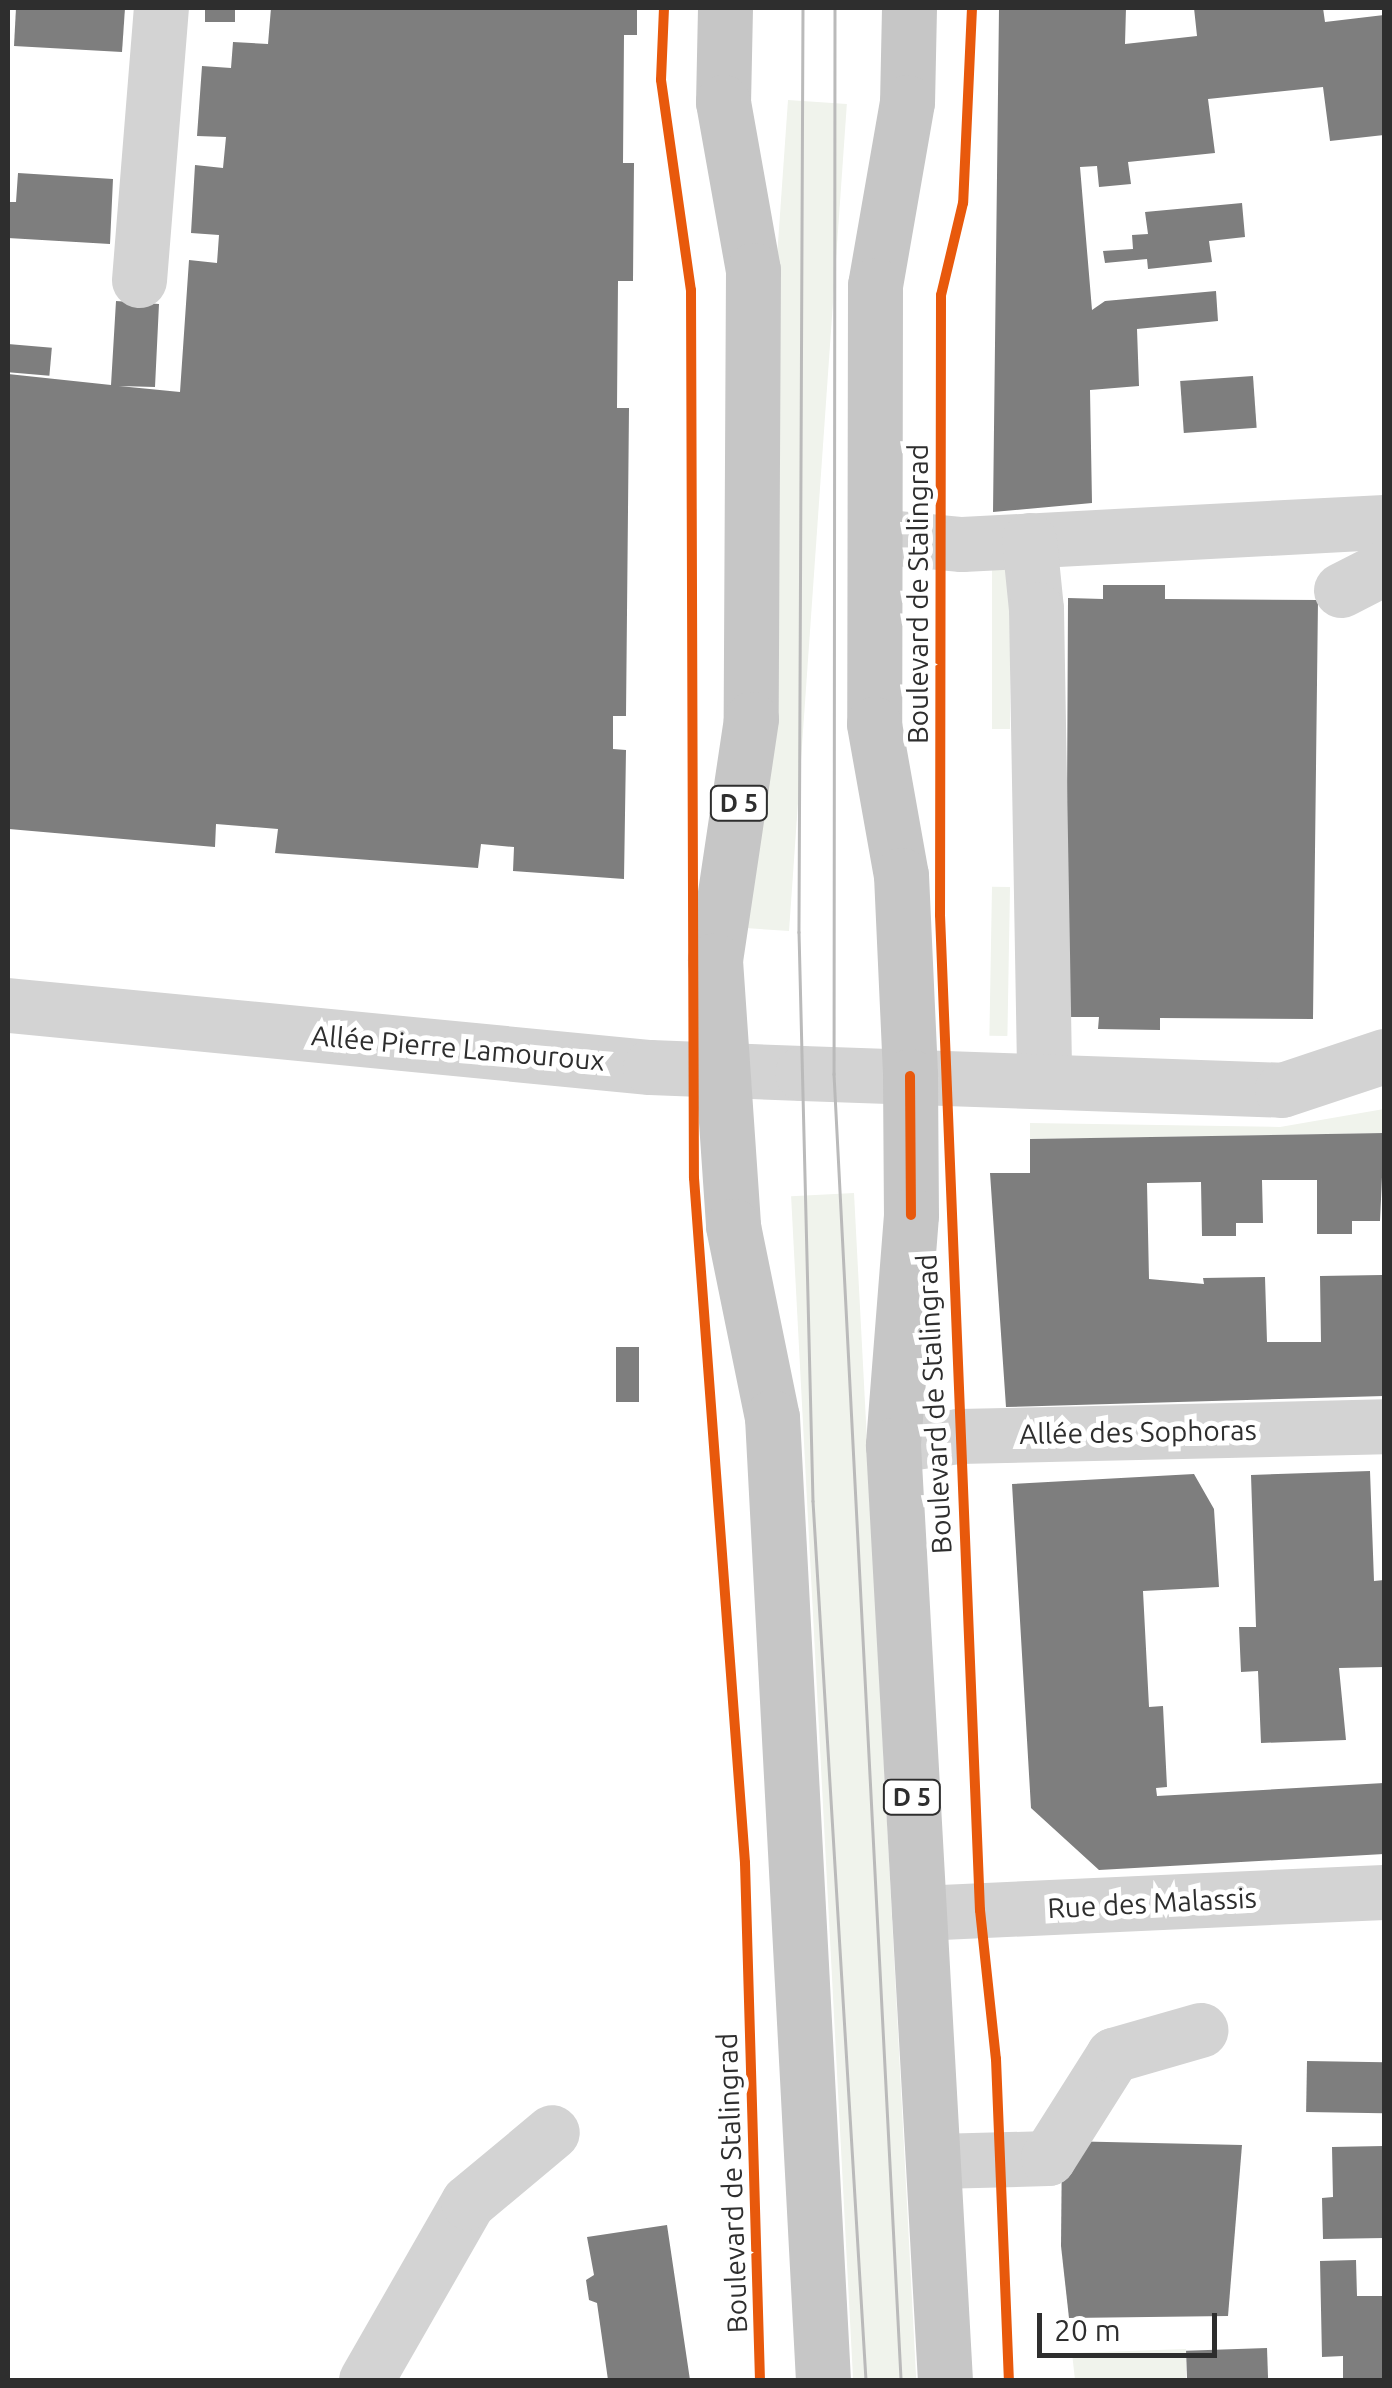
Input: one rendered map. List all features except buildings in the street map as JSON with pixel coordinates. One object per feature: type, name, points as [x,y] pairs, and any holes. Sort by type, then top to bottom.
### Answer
[{"type":"main road","name":"D 5","points":[[724,8],[723,102],[753,270],[752,719],[715,960],[733,1226],[772,1417],[823,2380]]},
{"type":"main road","name":"Boulevard de Stalingrad","points":[[909,8],[908,102],[875,285],[874,724],[901,875],[910,1076],[912,1215],[892,1444],[936,2162],[944,2380]]},
{"type":"street","points":[[139,280],[161,8]]},
{"type":"street","points":[[874,536],[962,544],[1384,522]]},
{"type":"street","points":[[1029,540],[1036,609],[1044,1081]]},
{"type":"street","name":"Allée Pierre Lamouroux","points":[[8,1005],[723,1069],[1282,1090],[1384,1056]]},
{"type":"street","name":"Allée des Sophoras","points":[[892,1444],[958,1436],[1384,1426]]},
{"type":"street","name":"Rue des Malassis","points":[[919,1913],[1384,1892]]},
{"type":"street","points":[[936,2162],[1048,2158],[1113,2055],[1200,2030]]},
{"type":"street","points":[[366,2380],[468,2202],[552,2132]]},
{"type":"shaded area","points":[[788,100],[847,104],[789,931],[730,927]]},
{"type":"shaded area","points":[[992,564],[1010,564],[1010,729],[992,729]]},
{"type":"shaded area","points":[[992,887],[1010,887],[1007,1036],[989,1036]]},
{"type":"shaded area","points":[[1384,1109],[1384,1133],[1030,1139],[1030,1123],[1280,1127]]},
{"type":"shaded area","points":[[854,1193],[916,2379],[853,2380],[791,1196]]},
{"type":"shaded area","points":[[1186,2349],[1186,2380],[1075,2380],[1072,2353]]},
{"type":"tram line","points":[[803,8],[799,932],[813,1501],[866,2380]]},
{"type":"tram line","points":[[835,8],[834,1074],[901,2380]]},
{"type":"cycle path","points":[[664,8],[661,80],[691,290],[694,1178],[745,1863],[760,2380]]},
{"type":"cycle path","points":[[972,8],[963,203],[941,295],[940,915],[980,1910],[996,2059],[1009,2380]]},
{"type":"cycle path","points":[[910,1076],[911,1215]]}]
